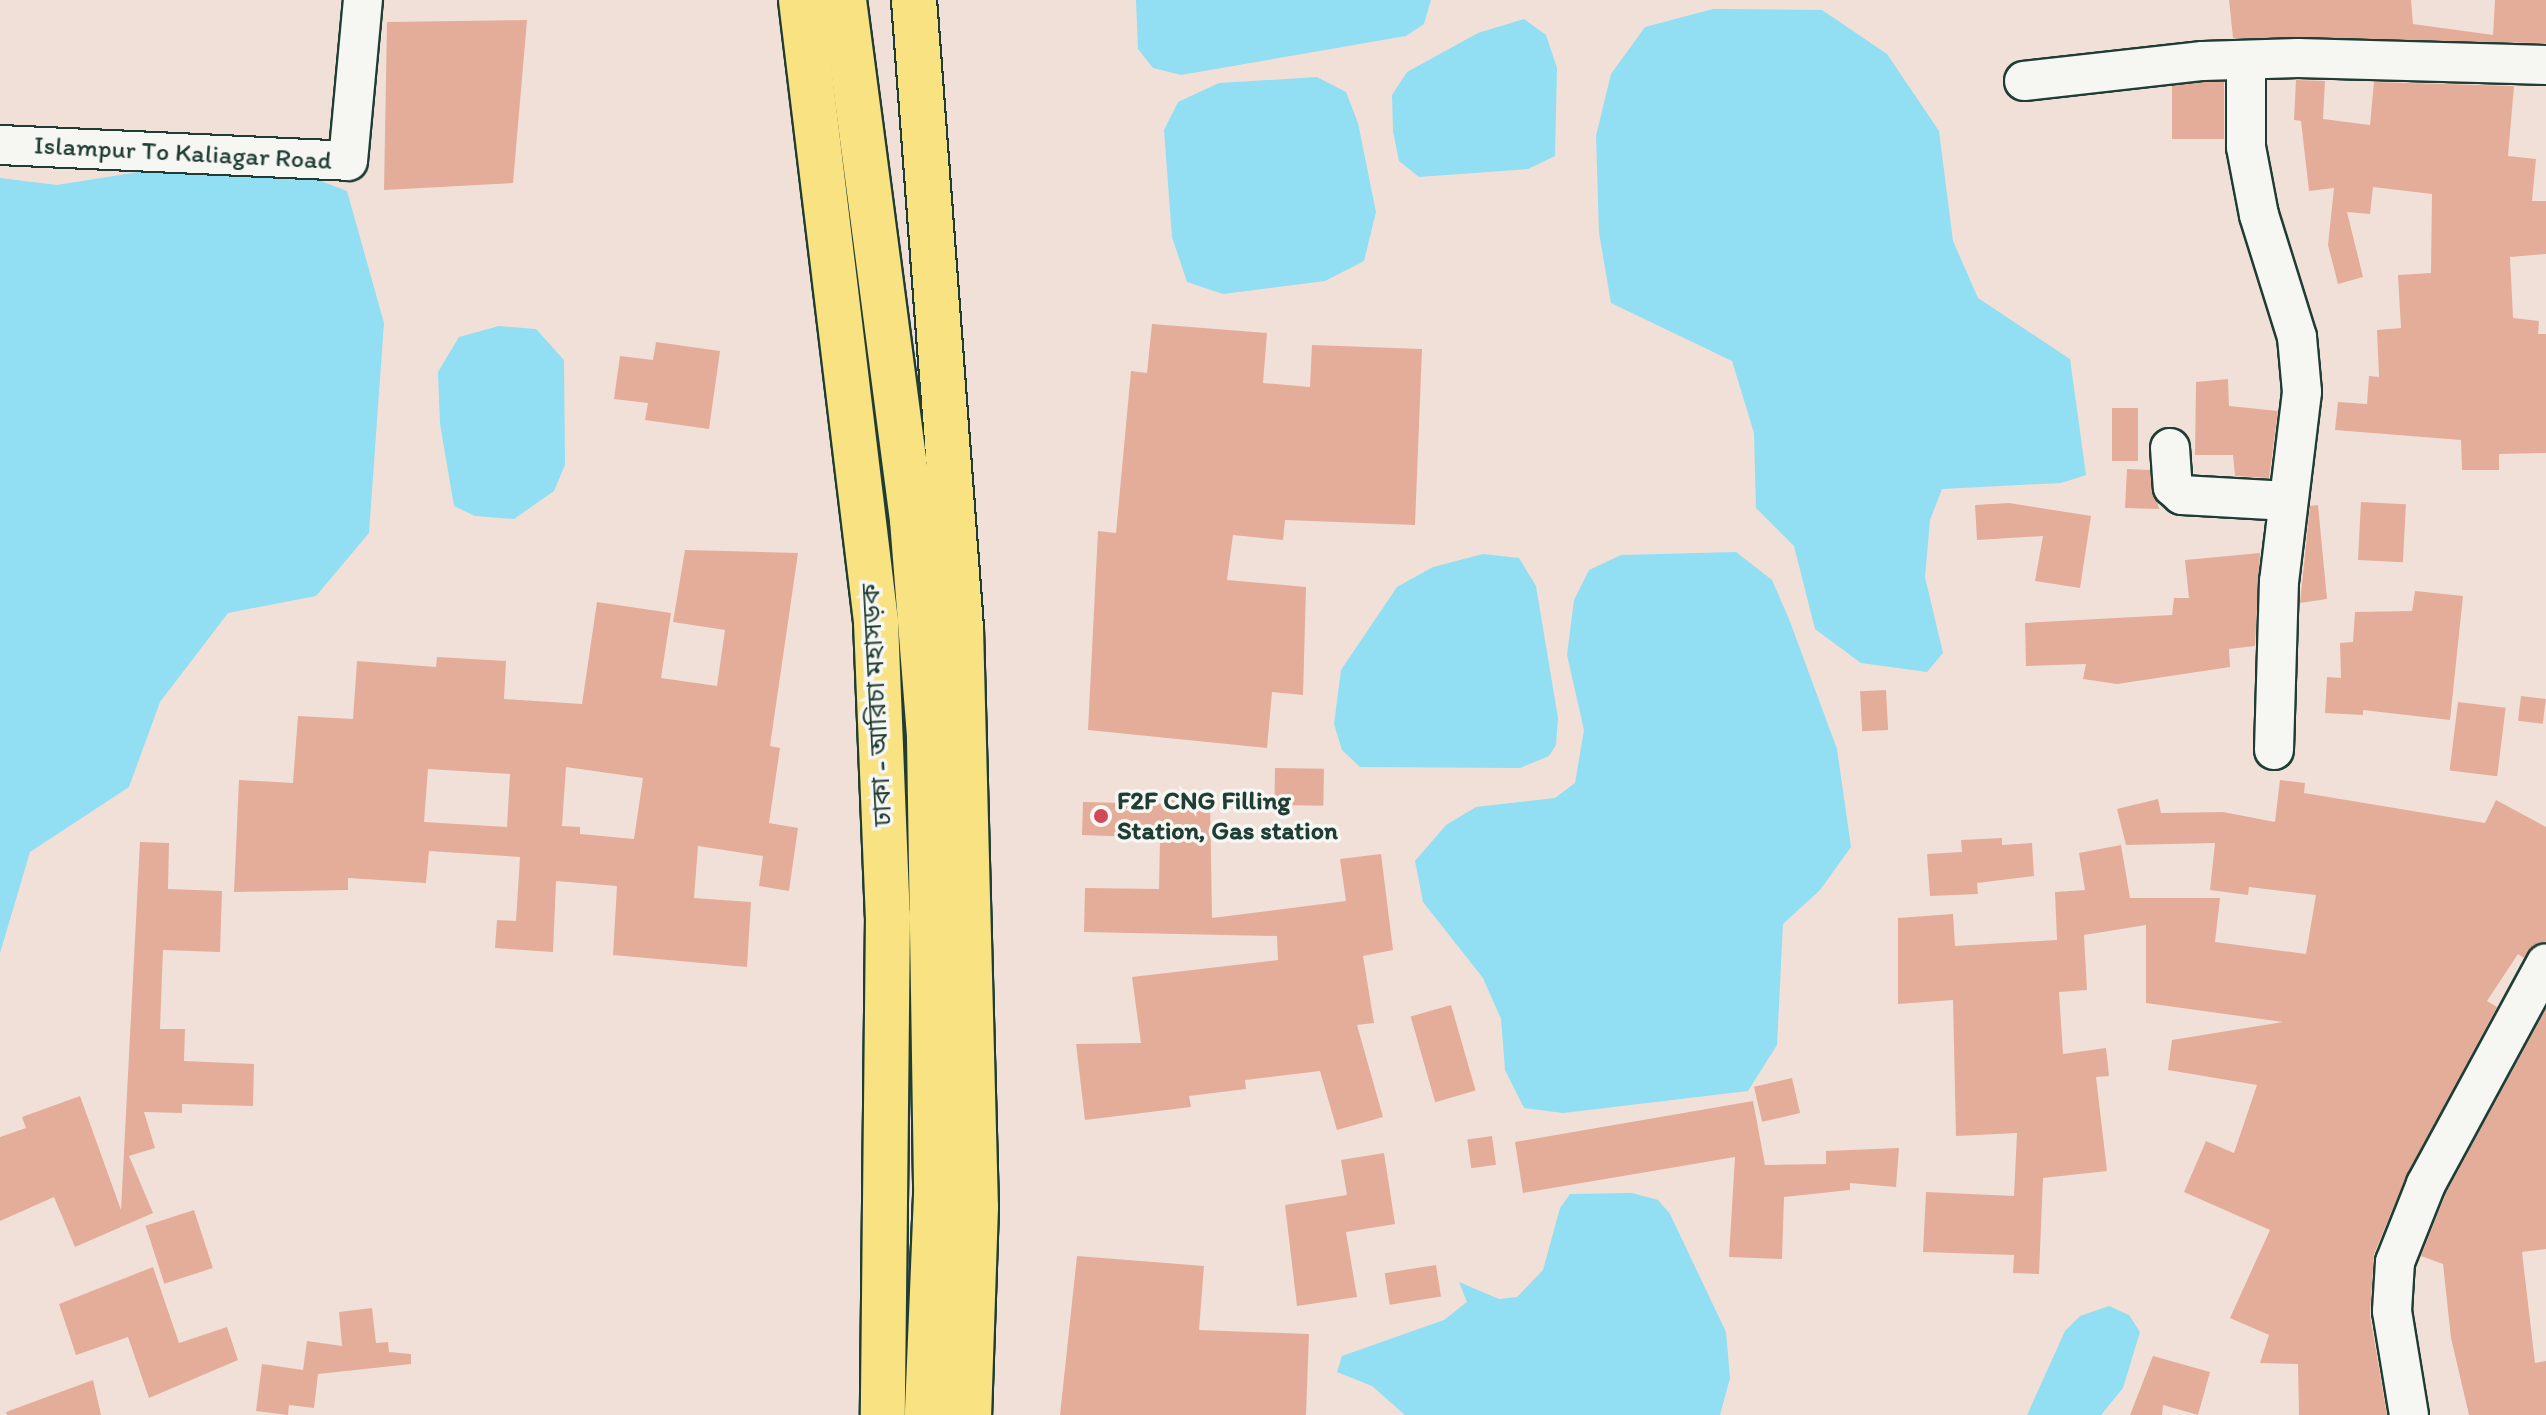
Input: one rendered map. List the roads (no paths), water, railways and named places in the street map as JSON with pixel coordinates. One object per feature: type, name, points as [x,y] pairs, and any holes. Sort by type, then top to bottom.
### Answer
[{"type":"highway","points":[[914,0],[961,628],[976,1207],[969,1415]]},
{"type":"highway","name":"ঢাকা - আরিচা মহাসড়ক","points":[[802,18],[876,622],[888,916],[883,1415]]},
{"type":"highway","points":[[846,18],[912,520],[929,738],[936,1196],[927,1415]]},
{"type":"street","name":"Islampur To Kaliagar Road","points":[[0,145],[348,161],[363,0]]},
{"type":"street","points":[[2246,60],[2249,161],[2301,375],[2279,581],[2274,750]]},
{"type":"street","points":[[2024,81],[2246,60],[2546,65]]},
{"type":"street","points":[[2170,448],[2173,487],[2182,495],[2288,501]]},
{"type":"street","points":[[2409,1415],[2392,1311],[2395,1262],[2426,1184],[2546,963]]},
{"type":"water","points":[[1136,0],[1431,0],[1424,24],[1406,36],[1181,75],[1153,68],[1138,49]]},
{"type":"water","points":[[1713,9],[1822,10],[1887,54],[1939,131],[1953,241],[1978,298],[2070,359],[2086,475],[2061,483],[1942,489],[1930,520],[1925,577],[1943,653],[1927,672],[1861,663],[1815,629],[1794,546],[1756,508],[1754,433],[1732,361],[1611,303],[1599,233],[1596,136],[1611,74],[1645,27]]},
{"type":"water","points":[[1524,19],[1546,35],[1557,68],[1555,156],[1528,169],[1419,177],[1399,161],[1393,131],[1392,95],[1407,72],[1478,33]]},
{"type":"water","points":[[1317,77],[1346,92],[1358,123],[1376,212],[1364,261],[1325,281],[1223,294],[1187,282],[1172,237],[1164,130],[1178,102],[1219,83]]},
{"type":"water","points":[[164,168],[300,173],[347,191],[384,323],[369,533],[316,596],[228,613],[160,702],[129,787],[30,852],[0,953],[0,178],[57,185]]},
{"type":"water","points":[[499,326],[536,329],[564,360],[565,465],[554,491],[514,519],[475,516],[454,506],[440,424],[438,372],[459,337]]},
{"type":"water","points":[[1736,552],[1772,580],[1789,619],[1837,749],[1851,847],[1820,890],[1783,924],[1777,1045],[1748,1091],[1563,1113],[1524,1108],[1505,1070],[1501,1019],[1483,978],[1423,902],[1415,861],[1446,825],[1476,807],[1555,798],[1575,783],[1584,730],[1567,655],[1574,600],[1589,570],[1621,555]]},
{"type":"water","points":[[1483,554],[1519,558],[1536,586],[1558,718],[1556,745],[1549,756],[1520,768],[1360,767],[1342,750],[1334,724],[1341,670],[1397,587],[1433,567]]},
{"type":"water","points":[[1632,1193],[1658,1200],[1670,1214],[1726,1332],[1730,1378],[1720,1415],[1405,1415],[1372,1386],[1337,1372],[1342,1356],[1444,1320],[1467,1302],[1459,1282],[1499,1299],[1517,1297],[1543,1270],[1560,1208],[1570,1194]]},
{"type":"water","points":[[2109,1306],[2129,1315],[2140,1332],[2123,1388],[2101,1415],[2027,1415],[2065,1331],[2080,1316]]},
{"type":"place","name":"F2F CNG Filling Station, Gas station","points":[[1101,816]]}]
